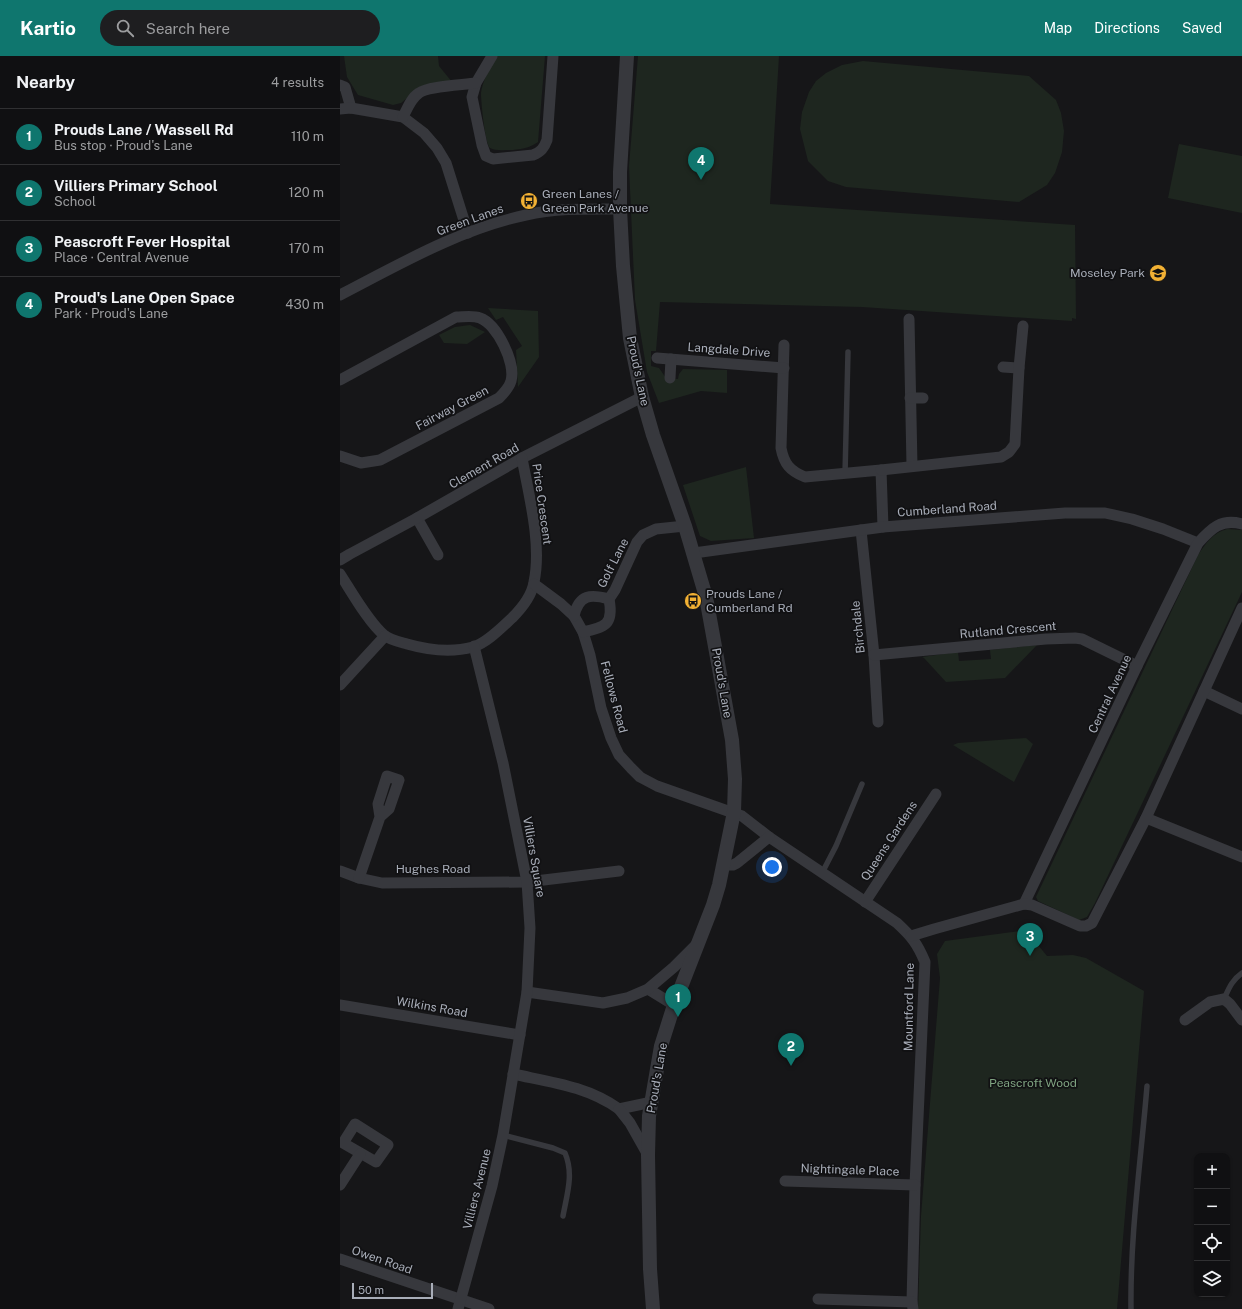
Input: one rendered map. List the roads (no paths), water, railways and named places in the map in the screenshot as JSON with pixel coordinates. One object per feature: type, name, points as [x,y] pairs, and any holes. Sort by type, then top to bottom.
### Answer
[{"type":"street","points":[[492,56],[476,83],[472,96],[482,145],[486,156],[493,159],[533,155],[539,153],[544,148],[547,140],[553,56]]},
{"type":"street","name":"Proud's Lane","points":[[627,56],[620,172],[620,209],[623,266],[630,338],[642,397],[653,435],[694,553],[706,598],[732,740],[735,779],[734,812],[724,865],[713,905],[674,1005],[661,1046],[652,1102],[648,1155],[650,1269],[653,1309]]},
{"type":"street","points":[[403,117],[410,102],[420,92],[436,88],[476,83]]},
{"type":"street","points":[[340,85],[345,87],[345,108],[403,117],[424,133],[437,148],[446,163],[468,233]]},
{"type":"street","name":"Green Lanes","points":[[340,295],[412,258],[468,233],[490,225],[527,215],[575,209],[620,209]]},
{"type":"street","name":"Fairway Green","points":[[340,380],[456,317],[467,316],[480,318],[490,324],[504,345],[512,369],[511,380],[507,389],[499,398],[380,460],[361,463],[340,456]]},
{"type":"street","points":[[909,319],[912,466]]},
{"type":"street","name":"Langdale Drive","points":[[784,345],[781,448],[783,458],[788,467],[797,474],[805,476],[845,474],[1001,457],[1008,452],[1015,444],[1023,326]]},
{"type":"street","name":"Langdale Drive","points":[[657,358],[784,368]]},
{"type":"street","name":"Langdale Drive","points":[[670,378],[671,359]]},
{"type":"street","points":[[1003,367],[1019,368]]},
{"type":"street","name":"Clement Road","points":[[340,560],[522,458],[642,397]]},
{"type":"street","points":[[910,398],[923,398]]},
{"type":"street","name":"Price Crescent","points":[[385,636],[420,648],[437,650],[449,650],[474,646],[499,630],[518,612],[534,584],[536,567],[536,538],[522,458]]},
{"type":"street","points":[[880,470],[883,527]]},
{"type":"street","name":"Cumberland Road","points":[[694,553],[883,527],[1065,513],[1105,513],[1132,519],[1198,543]]},
{"type":"street","points":[[417,518],[438,555]]},
{"type":"street","name":"Central Avenue","points":[[1024,904],[1137,666],[1198,543],[1209,531],[1221,524],[1232,521],[1242,524]]},
{"type":"street","name":"Golf Lane","points":[[583,632],[598,629],[608,621],[611,608],[609,599],[615,590],[637,542],[643,535],[656,529],[685,526]]},
{"type":"street","name":"Birchdale","points":[[861,530],[874,655],[878,722]]},
{"type":"street","points":[[340,574],[372,621],[385,636],[340,685]]},
{"type":"street","name":"Fellows Road","points":[[534,584],[561,604],[574,616],[583,632],[590,655],[601,708],[611,738],[619,755],[640,777],[670,792],[734,812],[742,816],[768,837]]},
{"type":"street","name":"Golf Lane","points":[[574,616],[578,604],[584,598],[599,596],[609,599]]},
{"type":"street","points":[[911,936],[934,928],[1024,904],[1032,905],[1080,926],[1086,926],[1092,923],[1146,818],[1242,608]]},
{"type":"street","name":"Rutland Crescent","points":[[874,655],[1046,638],[1075,638],[1082,639],[1137,666]]},
{"type":"street","name":"Villiers Square","points":[[474,646],[503,763],[527,882],[530,928],[527,992],[513,1074]]},
{"type":"street","points":[[1204,691],[1242,709]]},
{"type":"street","name":"Queens Gardens","points":[[865,902],[936,794]]},
{"type":"street","points":[[359,878],[380,817]]},
{"type":"street","points":[[1146,818],[1242,857]]},
{"type":"street","points":[[724,865],[733,865],[738,863],[768,837]]},
{"type":"street","name":"Mountford Lane","points":[[768,837],[897,923],[911,936],[919,947],[925,962],[915,1185],[912,1305]]},
{"type":"street","name":"Hughes Road","points":[[340,871],[359,878],[382,883],[527,882],[619,871]]},
{"type":"street","points":[[527,992],[603,1003],[627,998],[648,988],[674,967],[698,943]]},
{"type":"street","points":[[648,988],[674,1005]]},
{"type":"street","points":[[1185,1020],[1210,1002],[1224,999],[1230,1004],[1242,1020]]},
{"type":"street","name":"Wilkins Road","points":[[340,1004],[520,1035]]},
{"type":"street","points":[[513,1074],[576,1087],[606,1100],[619,1109],[630,1123],[648,1155]]},
{"type":"street","name":"Villiers Avenue","points":[[460,1305],[492,1186],[503,1135],[513,1074]]},
{"type":"street","points":[[619,1109],[652,1102]]},
{"type":"street","points":[[340,1184],[360,1154]]},
{"type":"street","name":"Nightingale Place","points":[[785,1181],[915,1185]]},
{"type":"street","name":"Owen Road","points":[[340,1259],[460,1305],[489,1309]]},
{"type":"street","points":[[818,1299],[912,1305]]},
{"type":"lane","points":[[845,474],[848,352]]},
{"type":"lane","points":[[822,874],[836,846],[862,784]]},
{"type":"lane","points":[[1224,999],[1235,978],[1242,973]]},
{"type":"lane","points":[[1131,1309],[1131,1275],[1135,1206],[1147,1086]]},
{"type":"lane","points":[[503,1135],[553,1148],[565,1153],[571,1176],[563,1216]]},
{"type":"place","name":"Proud's Lane Open Space","points":[[701,180]]},
{"type":"place","name":"Green Lanes / Green Park Avenue","points":[[529,201]]},
{"type":"place","name":"Moseley Park","points":[[1158,273]]},
{"type":"place","name":"Prouds Lane / Cumberland Rd","points":[[693,601]]},
{"type":"place","name":"Peascroft Fever Hospital","points":[[1030,956]]},
{"type":"place","name":"Prouds Lane / Wassell Rd","points":[[678,1017]]},
{"type":"place","name":"Villiers Primary School","points":[[791,1066]]},
{"type":"park label","name":"Peascroft Wood","points":[[1033,1083]]}]
